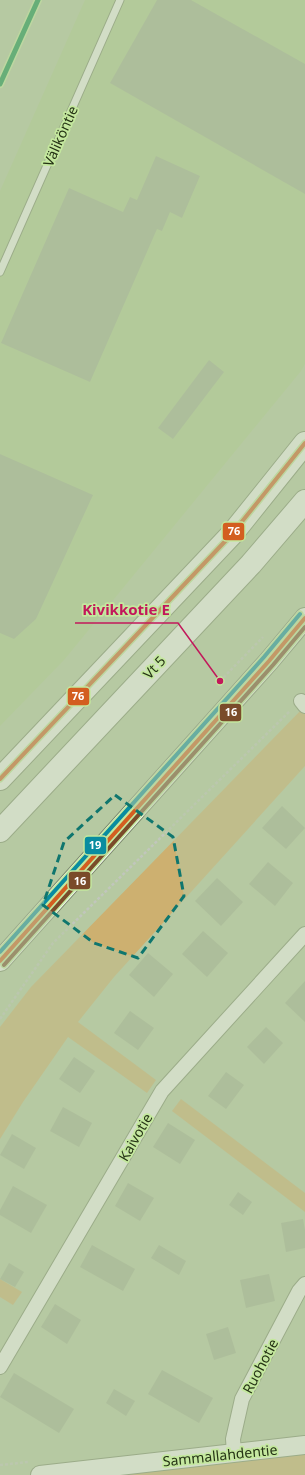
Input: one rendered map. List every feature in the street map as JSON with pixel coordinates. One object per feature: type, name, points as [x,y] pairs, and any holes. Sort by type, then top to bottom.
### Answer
[{"type":"highway","points":[[0,778],[232,534],[305,444]]},
{"type":"highway","name":"Vt 5","points":[[0,831],[251,564],[305,501]]},
{"type":"main road","points":[[0,961],[269,661],[305,618]]},
{"type":"street","name":"Kaivotie","points":[[0,1366],[162,1091],[305,934]]},
{"type":"street","name":"Ruohotie","points":[[234,1453],[233,1439],[242,1399],[299,1292],[305,1284]]},
{"type":"street","name":"Sammallahdentie","points":[[40,1475],[305,1445]]},
{"type":"lane","name":"Väliköntie","points":[[0,272],[120,0]]},
{"type":"path","points":[[0,1019],[53,943],[303,703]]},
{"type":"highlighted area","points":[[115,795],[173,837],[184,896],[138,958],[94,943],[43,905],[64,842]]},
{"type":"shaded area","points":[[85,0],[305,0],[305,364],[301,371],[64,660],[0,726],[0,191]]},
{"type":"shaded area","points":[[305,706],[305,766],[114,977],[78,1022],[156,1080],[147,1093],[68,1037],[23,1102],[0,1139],[0,1027],[31,987]]},
{"type":"shaded area","points":[[181,1099],[305,1193],[305,1212],[172,1111]]},
{"type":"shaded area","points":[[0,1279],[22,1292],[13,1305],[0,1297]]},
{"type":"shaded area","points":[[305,1450],[305,1475],[94,1475]]},
{"type":"building","points":[[157,0],[191,0],[305,64],[305,194],[110,83]]},
{"type":"building","points":[[156,156],[200,176],[182,218],[170,212],[162,231],[157,229],[90,382],[1,343],[69,188],[123,212],[130,197],[137,200]]},
{"type":"building","points":[[209,360],[224,372],[173,439],[158,428]]},
{"type":"building","points":[[0,454],[93,495],[36,619],[14,639],[0,633]]},
{"type":"building","points":[[282,806],[305,828],[286,849],[262,828]]},
{"type":"building","points":[[268,862],[293,883],[275,906],[249,884]]},
{"type":"building","points":[[217,878],[243,902],[221,926],[195,901]]},
{"type":"building","points":[[203,931],[228,953],[207,977],[182,954]]},
{"type":"building","points":[[148,953],[173,974],[154,997],[129,975]]},
{"type":"building","points":[[305,981],[305,1022],[285,1003]]},
{"type":"building","points":[[130,1011],[154,1028],[138,1050],[114,1033]]},
{"type":"building","points":[[266,1027],[283,1043],[264,1064],[247,1047]]},
{"type":"building","points":[[74,1057],[95,1071],[80,1093],[59,1079]]},
{"type":"building","points":[[226,1072],[244,1085],[226,1109],[208,1096]]},
{"type":"building","points":[[63,1107],[92,1123],[79,1147],[50,1131]]},
{"type":"building","points":[[168,1123],[195,1140],[180,1164],[153,1147]]},
{"type":"building","points":[[12,1134],[36,1148],[24,1169],[0,1155]]},
{"type":"building","points":[[128,1183],[154,1198],[140,1221],[115,1206]]},
{"type":"building","points":[[13,1186],[47,1205],[31,1233],[0,1215],[0,1210]]},
{"type":"building","points":[[238,1192],[252,1202],[243,1215],[229,1205]]},
{"type":"building","points":[[303,1219],[305,1230],[305,1248],[286,1252],[281,1223]]},
{"type":"building","points":[[92,1245],[135,1269],[123,1291],[80,1267]]},
{"type":"building","points":[[159,1245],[186,1261],[179,1275],[151,1258]]},
{"type":"building","points":[[9,1263],[24,1272],[15,1287],[0,1279]]},
{"type":"building","points":[[269,1274],[275,1301],[246,1308],[240,1280]]},
{"type":"building","points":[[55,1304],[81,1320],[67,1344],[41,1327]]},
{"type":"building","points":[[228,1327],[236,1353],[214,1360],[206,1334]]},
{"type":"building","points":[[162,1370],[213,1398],[199,1423],[148,1394]]},
{"type":"building","points":[[14,1373],[74,1409],[59,1433],[0,1397]]},
{"type":"building","points":[[114,1389],[135,1401],[126,1416],[106,1403]]},
{"type":"transit line","points":[[0,84],[38,0]]},
{"type":"transit line","name":"76","points":[[0,779],[232,534],[305,443]]},
{"type":"transit line","name":"19","points":[[0,952],[264,657],[300,614]]},
{"type":"transit line","name":"76","points":[[0,961],[269,661],[305,618]]},
{"type":"transit line","name":"16","points":[[4,965],[273,665],[305,627]]},
{"type":"place","name":"Kivikkotie E","points":[[220,681]]}]
